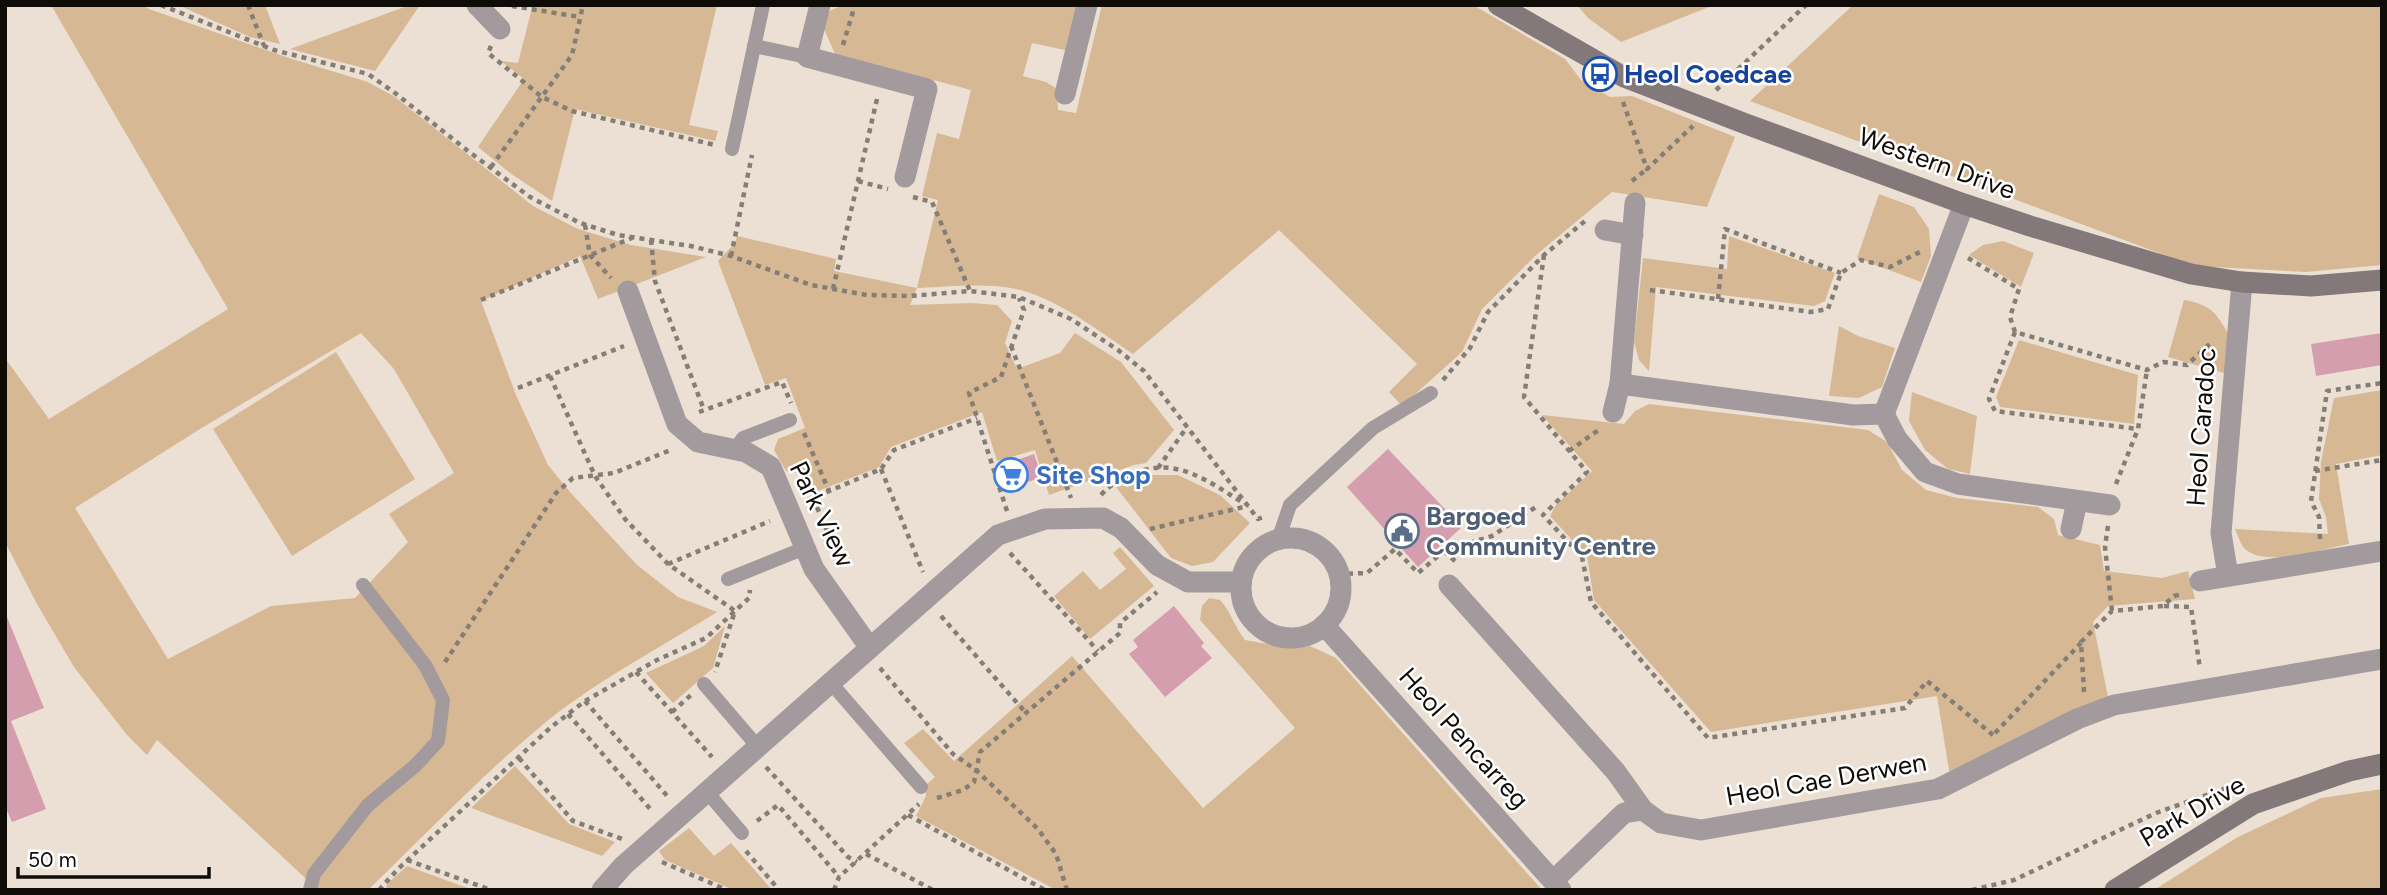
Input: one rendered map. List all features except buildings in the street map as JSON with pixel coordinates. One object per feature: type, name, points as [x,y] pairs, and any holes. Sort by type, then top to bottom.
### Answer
[{"type":"street","points":[[477,5],[500,29]]},
{"type":"street","points":[[820,5],[807,57],[927,89],[903,188]]},
{"type":"street","points":[[1065,94],[1087,5]]},
{"type":"street","name":"Western Drive","points":[[1498,5],[1624,77],[1964,204],[2191,274],[2242,282],[2311,286],[2382,280]]},
{"type":"street","points":[[1613,412],[1620,384],[1633,235],[1630,195]]},
{"type":"street","points":[[1964,204],[1884,414],[1897,439],[1925,472],[1958,484],[2110,505]]},
{"type":"street","points":[[1600,221],[1633,235]]},
{"type":"street","name":"Heol Caradoc","points":[[2228,576],[2221,533],[2242,282]]},
{"type":"street","points":[[628,291],[677,424],[698,442]]},
{"type":"street","points":[[1620,384],[1853,415],[1884,414]]},
{"type":"street","name":"Park View","points":[[698,442],[746,452],[771,467],[814,569],[870,648]]},
{"type":"street","points":[[2071,529],[2077,500]]},
{"type":"street","points":[[602,890],[623,866],[706,792],[1004,534],[1045,519],[1102,518],[1127,534],[1157,565],[1188,582],[1241,582]]},
{"type":"street","points":[[1295,538],[1311,542],[1325,551],[1335,564],[1338,574],[1340,597],[1335,612],[1324,625],[1309,634],[1293,638],[1276,636],[1261,628],[1249,615],[1242,599],[1241,582],[1245,568],[1253,555],[1265,545],[1278,540],[1295,538]]},
{"type":"street","points":[[2200,581],[2382,551]]},
{"type":"street","name":"Heol Cae Derwen","points":[[1449,585],[1616,772],[1643,810],[1661,823],[1701,830],[1938,789],[2085,716],[2114,705],[2382,659]]},
{"type":"street","name":"Heol Pencarreg","points":[[1324,625],[1557,885]]},
{"type":"street","name":"Park Drive","points":[[2115,890],[2253,804],[2349,771],[2382,764]]},
{"type":"street","points":[[1557,885],[1624,813],[1643,810]]},
{"type":"lane","points":[[732,149],[763,5]]},
{"type":"lane","points":[[754,46],[807,57]]},
{"type":"lane","points":[[1278,540],[1290,505],[1373,428],[1431,393]]},
{"type":"lane","points":[[735,449],[743,438],[790,420]]},
{"type":"lane","points":[[727,579],[805,548]]},
{"type":"lane","points":[[310,890],[314,874],[368,805],[416,765],[438,741],[443,701],[433,680],[425,665],[363,585]]},
{"type":"lane","points":[[831,683],[921,795]]},
{"type":"lane","points":[[704,684],[758,747]]},
{"type":"lane","points":[[706,792],[742,833]]},
{"type":"path","points":[[161,5],[264,46],[368,74],[530,197],[585,225],[730,256],[811,285],[867,295],[910,296],[970,291],[1019,297],[1071,319],[1144,371],[1258,519],[1290,505]]},
{"type":"path","points":[[248,5],[264,46]]},
{"type":"path","points":[[580,17],[512,5],[488,53],[542,97],[572,111],[753,154],[730,256]]},
{"type":"path","points":[[491,167],[572,55],[583,5]]},
{"type":"path","points":[[838,65],[855,5]]},
{"type":"path","points":[[1715,90],[1806,5]]},
{"type":"path","points":[[833,289],[882,77]]},
{"type":"path","points":[[1624,77],[1623,101],[1647,169]]},
{"type":"path","points":[[1630,195],[1647,169],[1696,124]]},
{"type":"path","points":[[858,181],[903,188],[932,202],[970,291]]},
{"type":"path","points":[[1431,393],[1470,348],[1488,312],[1544,255],[1600,221]]},
{"type":"path","points":[[585,225],[590,255],[601,270],[628,291]]},
{"type":"path","points":[[1718,299],[1725,229],[1841,273]]},
{"type":"path","points":[[481,300],[632,237]]},
{"type":"path","points":[[651,240],[655,281],[704,410]]},
{"type":"path","points":[[1544,255],[1524,397],[1587,472],[1543,515],[1582,556],[1591,602],[1708,738],[1905,708],[1927,681],[1993,735]]},
{"type":"path","points":[[1019,297],[1024,310],[1001,377],[969,393],[1004,534],[1098,651]]},
{"type":"path","points":[[2015,332],[1989,399],[1995,411],[2138,429]]},
{"type":"path","points":[[518,388],[645,338]]},
{"type":"path","points":[[1011,346],[1079,519],[1112,483],[1145,469],[1170,466],[1202,478],[1248,506]]},
{"type":"path","points":[[550,376],[595,476],[625,519],[668,564],[735,611]]},
{"type":"path","points":[[2320,561],[2319,517],[2311,501],[2327,391],[2382,383]]},
{"type":"path","points":[[1569,451],[1603,427],[1613,412]]},
{"type":"path","points":[[668,564],[790,513],[804,502],[881,469],[894,450],[977,418]]},
{"type":"path","points":[[1158,468],[1187,427]]},
{"type":"path","points":[[433,680],[555,493],[573,478],[614,473],[698,442]]},
{"type":"path","points":[[2315,471],[2382,460]]},
{"type":"path","points":[[813,498],[845,572]]},
{"type":"path","points":[[1127,534],[1248,506]]},
{"type":"path","points":[[1338,574],[1367,573],[1395,549],[1418,573],[1444,551],[1492,536],[1536,507]]},
{"type":"path","points":[[379,890],[407,860],[584,701],[706,638],[749,598],[754,568]]},
{"type":"path","points":[[932,799],[963,790],[974,782],[980,752],[1120,633],[1120,623],[1176,575]]},
{"type":"path","points":[[2163,606],[2174,596],[2189,593],[2200,581]]},
{"type":"path","points":[[1983,745],[2112,611],[2163,606],[2191,607],[2202,690]]},
{"type":"path","points":[[2081,642],[2085,716]]},
{"type":"path","points":[[870,648],[880,669],[953,754],[976,770],[1038,829],[1056,854],[1067,890]]},
{"type":"path","points":[[636,672],[727,774]]},
{"type":"path","points":[[584,701],[674,821]]},
{"type":"path","points":[[568,714],[674,821]]},
{"type":"path","points":[[758,747],[764,764],[848,857],[857,862]]},
{"type":"path","points":[[519,758],[573,821],[645,847],[658,860],[727,890]]},
{"type":"path","points":[[1972,890],[2014,880],[2156,813],[2244,781]]},
{"type":"path","points":[[834,890],[839,877],[908,815],[921,795]]},
{"type":"path","points":[[779,890],[736,839],[778,805],[839,877]]},
{"type":"path","points":[[908,815],[1045,890]]},
{"type":"path","points":[[866,854],[933,890]]},
{"type":"path","points":[[407,860],[491,890]]},
{"type":"shaded area","points":[[51,5],[144,5],[289,58],[368,82],[395,97],[533,206],[578,229],[631,245],[706,257],[598,299],[580,256],[481,301],[516,395],[548,465],[637,565],[678,597],[717,612],[609,678],[547,721],[478,782],[368,890],[318,890],[157,740],[147,755],[127,735],[74,667],[5,542],[5,358],[49,419],[228,309]],"holes":[[[361,333],[394,369],[454,473],[389,514],[408,542],[355,598],[271,606],[168,659],[75,508],[200,429]]]},
{"type":"shaded area","points":[[178,5],[265,5],[280,44],[250,37]]},
{"type":"shaded area","points":[[410,5],[420,5],[375,71],[290,49]]},
{"type":"shaded area","points":[[526,5],[717,5],[689,125],[718,131],[715,141],[575,109],[552,201],[510,173],[478,147],[524,79],[501,61],[518,63],[532,8]]},
{"type":"shaded area","points":[[842,5],[1077,5],[1065,50],[1032,43],[1023,76],[1046,82],[1057,89],[1058,110],[1076,113],[1102,5],[1473,5],[1565,59],[1581,80],[1610,97],[1632,96],[1735,137],[1707,207],[1612,192],[1536,255],[1482,309],[1462,352],[1402,406],[1389,392],[1417,364],[1279,230],[1133,354],[1070,312],[1044,298],[1017,289],[989,286],[917,288],[938,200],[922,196],[937,133],[959,139],[971,90],[835,54],[824,29],[828,12]]},
{"type":"shaded area","points":[[1577,5],[1714,5],[1621,42],[1588,18]]},
{"type":"shaded area","points":[[1853,5],[2382,5],[2382,265],[2306,272],[2194,266],[1750,101]]},
{"type":"shaded area","points":[[1879,194],[1914,207],[1929,229],[1931,256],[1921,282],[1857,258]]},
{"type":"shaded area","points":[[737,236],[836,259],[834,271],[917,288],[910,305],[997,305],[1012,321],[1005,343],[1017,369],[1060,353],[1075,333],[1121,362],[1174,430],[1146,463],[1049,495],[1035,450],[997,461],[982,412],[891,447],[879,467],[808,495],[798,473],[786,471],[774,450],[778,439],[805,428],[786,378],[765,385],[718,261],[735,243]]},
{"type":"shaded area","points":[[1729,236],[1835,273],[1825,301],[1814,306],[1656,287],[1649,371],[1639,360],[1634,342],[1643,258],[1727,269]]},
{"type":"shaded area","points":[[2003,241],[2034,253],[2021,287],[1969,255],[1983,245]]},
{"type":"shaded area","points":[[2184,300],[2202,305],[2213,312],[2231,339],[2224,373],[2168,357]]},
{"type":"shaded area","points":[[1839,326],[1858,336],[1895,348],[1882,387],[1859,398],[1829,396]]},
{"type":"shaded area","points":[[2019,340],[2138,375],[2134,424],[2000,407],[1996,397]]},
{"type":"shaded area","points":[[336,352],[415,479],[292,556],[213,429]]},
{"type":"shaded area","points":[[2382,390],[2382,455],[2336,464],[2349,544],[2280,557],[2266,557],[2245,549],[2235,529],[2328,534],[2326,517],[2319,499],[2321,462],[2334,398]]},
{"type":"shaded area","points":[[1912,392],[1977,416],[1970,474],[1948,469],[1925,450],[1909,421]]},
{"type":"shaded area","points":[[1649,404],[1868,430],[1887,442],[1902,470],[1926,490],[1957,498],[2038,507],[2054,519],[2058,535],[2100,545],[2104,571],[2162,578],[2188,571],[2195,599],[2108,606],[2093,622],[2108,697],[1950,776],[1937,696],[1711,732],[1594,600],[1587,556],[1550,516],[1556,505],[1592,471],[1542,415],[1624,424],[1635,411]]},
{"type":"shaded area","points":[[1139,475],[1178,475],[1220,495],[1250,523],[1213,562],[1192,566],[1171,558],[1116,487]]},
{"type":"shaded area","points":[[1120,547],[1154,586],[1090,639],[1054,596],[1083,571],[1100,590],[1126,569],[1113,553]]},
{"type":"shaded area","points":[[1209,598],[1220,600],[1245,640],[1291,648],[1310,646],[1336,658],[1542,890],[1056,890],[916,816],[926,796],[925,786],[935,777],[904,743],[923,729],[954,761],[1072,656],[1203,808],[1295,728],[1200,620],[1202,606]]},
{"type":"shaded area","points":[[725,626],[713,668],[673,703],[646,673],[704,646]]},
{"type":"shaded area","points":[[515,766],[569,824],[615,842],[602,856],[471,808]]},
{"type":"shaded area","points":[[2382,789],[2382,890],[2154,890],[2236,838],[2321,798]]},
{"type":"shaded area","points":[[689,828],[714,856],[731,843],[772,890],[734,890],[665,860],[659,851]]},
{"type":"shaded area","points":[[407,866],[473,890],[386,890],[387,884]]},
{"type":"place","name":"Heol Coedcae","points":[[1600,74]]},
{"type":"place","name":"Site Shop","points":[[1011,475]]},
{"type":"place","name":"Bargoed Community Centre","points":[[1402,531]]}]
